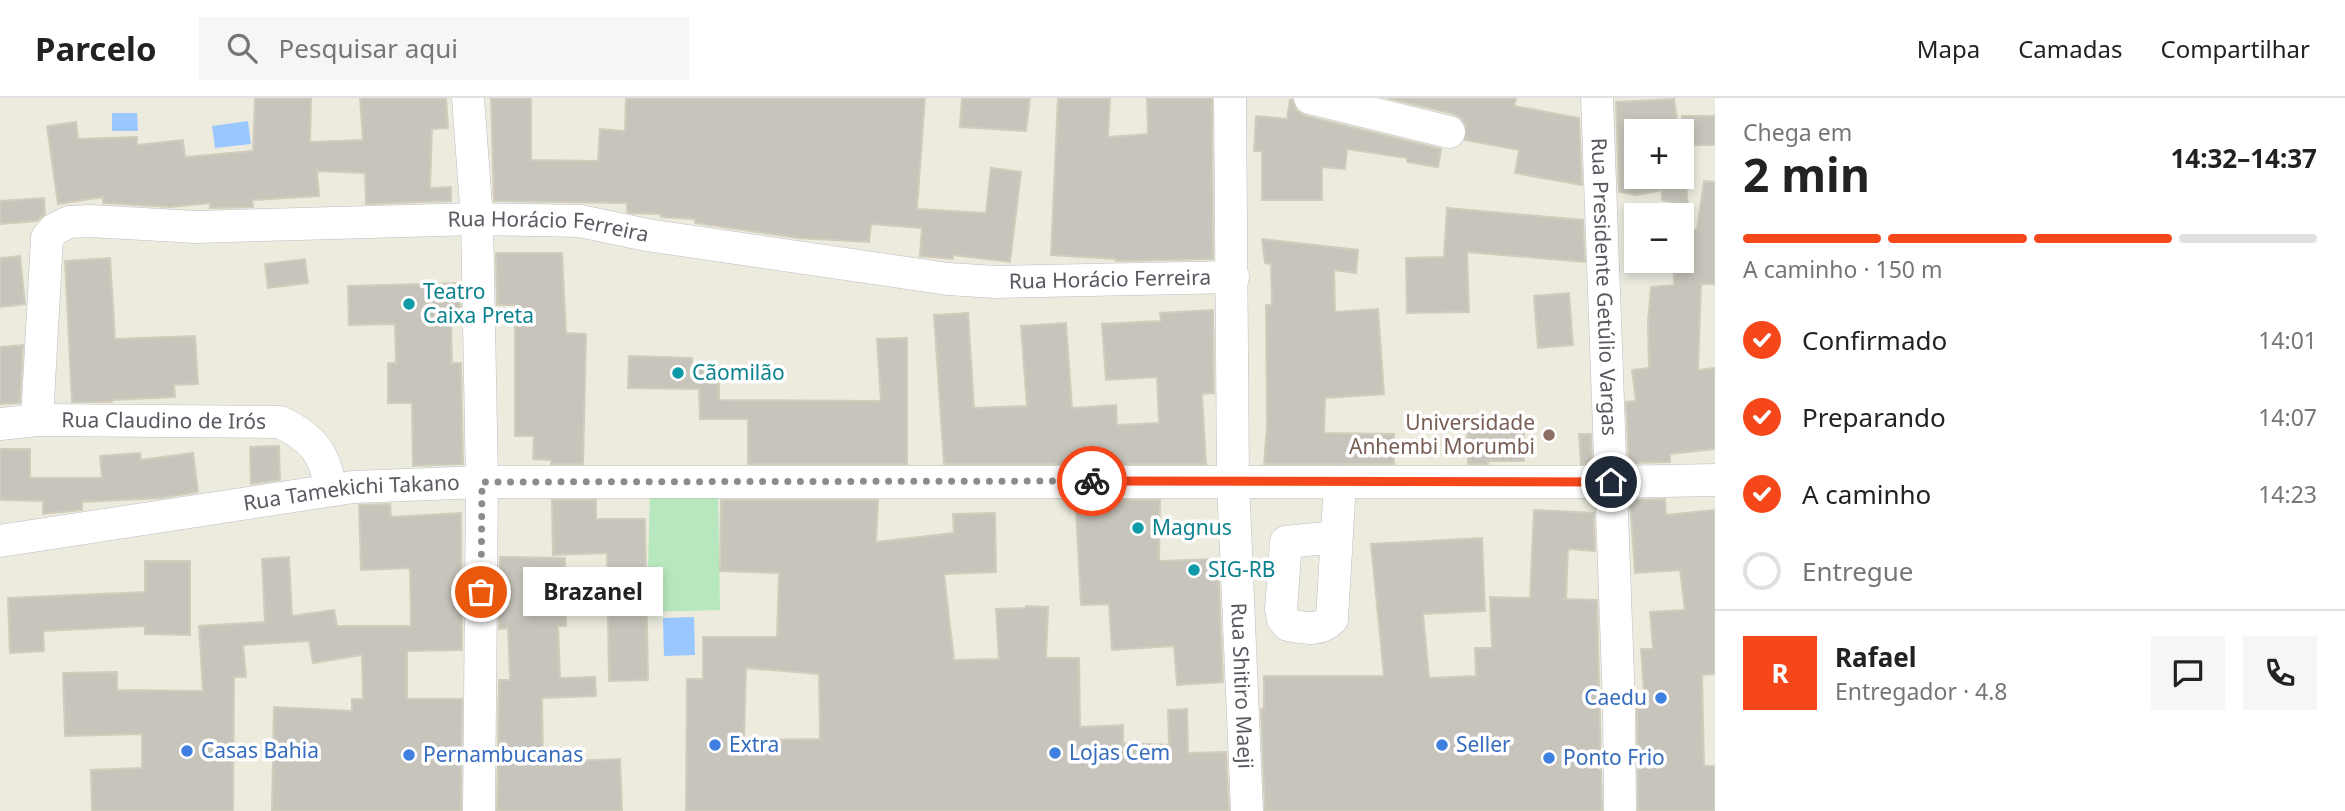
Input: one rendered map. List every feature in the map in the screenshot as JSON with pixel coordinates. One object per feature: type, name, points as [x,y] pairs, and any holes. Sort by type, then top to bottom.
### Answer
[{"type":"street","points":[[468,98],[477,219],[482,482],[479,811]]},
{"type":"street","name":"Rua Shitiro Maeji","points":[[1230,98],[1233,481],[1247,811]]},
{"type":"street","points":[[1310,98],[1450,132]]},
{"type":"street","name":"Rua Presidente Getúlio Vargas","points":[[1598,98],[1619,705],[1620,811]]},
{"type":"street","name":"Rua Horácio Ferreira","points":[[37,420],[45,249],[47,238],[55,229],[69,222],[195,227],[477,219],[580,221],[647,235],[948,279],[996,282],[1233,277]]},
{"type":"street","name":"Rua Claudino de Irós","points":[[0,424],[37,420],[279,422],[302,433],[315,446],[327,466],[331,490]]},
{"type":"street","name":"Rua Tamekichi Takano","points":[[0,541],[362,486],[482,482],[1715,480]]},
{"type":"street","points":[[1336,537],[1340,482]]},
{"type":"green space","points":[[650,490],[718,490],[720,610],[647,612]]},
{"type":"water","points":[[112,113],[137,113],[138,131],[112,131]]},
{"type":"water","points":[[248,121],[251,144],[215,148],[212,126]]},
{"type":"water","points":[[694,617],[695,655],[664,656],[663,618]]},
{"type":"building","points":[[255,98],[311,98],[310,142],[363,140],[360,98],[446,98],[448,128],[432,129],[430,188],[451,187],[451,201],[366,204],[365,173],[317,171],[319,196],[252,200],[253,207],[210,208],[210,203],[170,207],[103,203],[103,197],[58,204],[47,126],[76,122],[78,139],[137,137],[137,145],[183,140],[185,157],[253,151]]},
{"type":"building","points":[[491,98],[531,98],[531,160],[598,161],[600,129],[625,131],[626,98],[925,98],[917,209],[986,213],[991,168],[1021,172],[1010,262],[953,255],[953,259],[920,256],[922,228],[871,224],[869,242],[798,238],[695,223],[695,219],[629,213],[627,203],[494,201]]},
{"type":"building","points":[[962,98],[1030,98],[1026,131],[960,127]]},
{"type":"building","points":[[1058,98],[1110,98],[1108,137],[1148,134],[1147,98],[1212,98],[1213,259],[1116,261],[1051,255]]},
{"type":"building","points":[[1387,98],[1516,98],[1514,106],[1579,118],[1582,185],[1515,173],[1519,150],[1465,140],[1466,126],[1462,119],[1454,114]]},
{"type":"building","points":[[1674,99],[1677,119],[1624,119],[1624,189],[1686,189],[1688,203],[1662,200],[1662,190],[1637,195],[1619,192],[1616,102]]},
{"type":"building","points":[[1290,100],[1297,111],[1306,116],[1441,149],[1438,167],[1407,162],[1407,158],[1347,149],[1345,169],[1322,167],[1322,200],[1262,200],[1262,151],[1254,151],[1256,116],[1287,119]]},
{"type":"building","points":[[1682,116],[1715,116],[1715,145],[1694,145],[1694,119],[1682,119]]},
{"type":"building","points":[[1704,181],[1715,182],[1715,284],[1701,284],[1698,370],[1715,368],[1715,449],[1670,454],[1670,462],[1629,463],[1626,402],[1636,401],[1632,370],[1649,368],[1648,322],[1651,287],[1674,285],[1674,273],[1694,273],[1694,230],[1697,230]]},
{"type":"building","points":[[44,198],[45,214],[37,221],[0,224],[0,201]]},
{"type":"building","points":[[1447,208],[1583,220],[1585,262],[1467,252],[1469,312],[1407,313],[1406,258],[1444,257]]},
{"type":"building","points":[[1262,239],[1358,250],[1356,273],[1334,270],[1335,312],[1378,309],[1384,394],[1325,398],[1324,433],[1394,434],[1394,464],[1264,464],[1267,426],[1266,305],[1272,305],[1271,264],[1265,263]]},
{"type":"building","points":[[496,253],[562,253],[566,333],[586,334],[583,464],[551,464],[551,460],[533,459],[534,436],[515,436],[515,305],[497,305]]},
{"type":"building","points":[[20,256],[25,304],[0,307],[0,258]]},
{"type":"building","points":[[110,258],[115,339],[195,336],[198,384],[174,385],[175,397],[72,402],[65,261]]},
{"type":"building","points":[[305,259],[308,283],[268,288],[265,264]]},
{"type":"building","points":[[460,283],[461,323],[451,323],[452,363],[461,363],[463,464],[413,466],[412,403],[388,403],[388,363],[396,363],[395,324],[349,325],[348,286]]},
{"type":"building","points":[[1569,293],[1573,345],[1538,348],[1534,296]]},
{"type":"building","points":[[1213,310],[1214,393],[1202,394],[1206,464],[944,464],[934,315],[968,313],[974,408],[1027,406],[1021,326],[1066,323],[1072,408],[1116,405],[1117,425],[1159,423],[1157,377],[1106,380],[1102,324],[1161,321],[1160,313]]},
{"type":"building","points":[[907,338],[907,464],[748,464],[748,419],[700,419],[699,389],[628,388],[629,356],[692,358],[692,367],[719,366],[719,400],[881,401],[877,339]]},
{"type":"building","points":[[23,345],[20,403],[0,404],[0,347]]},
{"type":"building","points":[[1505,426],[1524,426],[1524,461],[1468,464],[1467,430],[1505,429]]},
{"type":"building","points":[[1579,434],[1591,434],[1592,464],[1581,464]]},
{"type":"building","points":[[279,446],[280,480],[251,484],[250,447]]},
{"type":"building","points":[[0,449],[30,449],[30,478],[102,478],[100,456],[140,453],[141,460],[193,453],[198,492],[160,498],[82,502],[82,510],[43,514],[43,501],[0,500]]},
{"type":"building","points":[[1665,499],[1666,515],[1715,510],[1715,674],[1702,675],[1704,766],[1715,766],[1715,811],[1638,811],[1637,708],[1645,707],[1641,649],[1653,649],[1650,612],[1685,610],[1680,570],[1635,573],[1630,500]]},
{"type":"building","points":[[552,500],[596,500],[596,519],[645,519],[648,680],[609,681],[607,553],[553,555]]},
{"type":"building","points":[[721,500],[878,500],[876,542],[954,533],[953,514],[995,513],[996,572],[944,574],[954,660],[999,659],[996,609],[1048,607],[1046,658],[1079,658],[1080,727],[1123,725],[1123,743],[1169,745],[1168,710],[1187,709],[1188,753],[1226,752],[1229,811],[686,811],[687,679],[703,679],[703,637],[777,637],[779,573],[720,571]],"holes":[[[746,668],[819,674],[820,739],[744,740]]]},
{"type":"building","points":[[1116,500],[1160,500],[1159,561],[1218,559],[1223,682],[1177,685],[1174,646],[1112,650],[1109,604],[1081,605],[1076,509],[1116,507]]},
{"type":"building","points":[[390,504],[391,517],[461,513],[462,650],[407,651],[407,699],[462,699],[461,811],[272,811],[274,707],[352,711],[352,699],[363,699],[362,655],[313,663],[309,641],[243,645],[246,677],[234,677],[233,811],[92,811],[91,770],[142,768],[142,734],[65,736],[63,673],[117,672],[117,690],[203,691],[199,626],[265,622],[262,559],[289,557],[292,616],[334,610],[337,626],[411,626],[410,568],[361,570],[359,505]]},
{"type":"building","points":[[1534,510],[1594,513],[1595,551],[1568,549],[1566,599],[1597,600],[1602,811],[1265,811],[1261,709],[1264,709],[1264,676],[1384,676],[1371,544],[1482,538],[1485,611],[1423,614],[1429,678],[1476,676],[1475,648],[1492,648],[1490,597],[1530,598]]},
{"type":"building","points":[[500,557],[565,558],[566,626],[558,626],[560,678],[595,677],[596,696],[542,698],[543,762],[620,759],[622,811],[497,811],[499,680],[510,680],[508,628],[499,629]]},
{"type":"building","points":[[145,561],[190,561],[190,635],[145,634],[145,626],[43,631],[44,651],[10,653],[8,598],[145,592]]},
{"type":"way so far","points":[[481,592],[482,482],[1092,481]]},
{"type":"place","name":"Teatro Caixa Preta","points":[[409,304]]},
{"type":"place","name":"Cãomilão","points":[[678,373]]},
{"type":"place","name":"Universidade Anhembi Morumbi","points":[[1549,435]]},
{"type":"place","name":"Magnus","points":[[1138,528]]},
{"type":"place","name":"SIG-RB","points":[[1194,570]]},
{"type":"place","name":"Brazanel","points":[[481,592]]},
{"type":"place","name":"Caedu","points":[[1661,698]]},
{"type":"place","name":"Extra","points":[[715,745]]},
{"type":"place","name":"Seller","points":[[1442,745]]},
{"type":"place","name":"Casas Bahia","points":[[187,751]]},
{"type":"place","name":"Lojas Cem","points":[[1055,753]]},
{"type":"place","name":"Pernambucanas","points":[[409,755]]},
{"type":"place","name":"Ponto Frio","points":[[1549,758]]},
{"type":"route","points":[[1092,481],[1611,482]]}]
